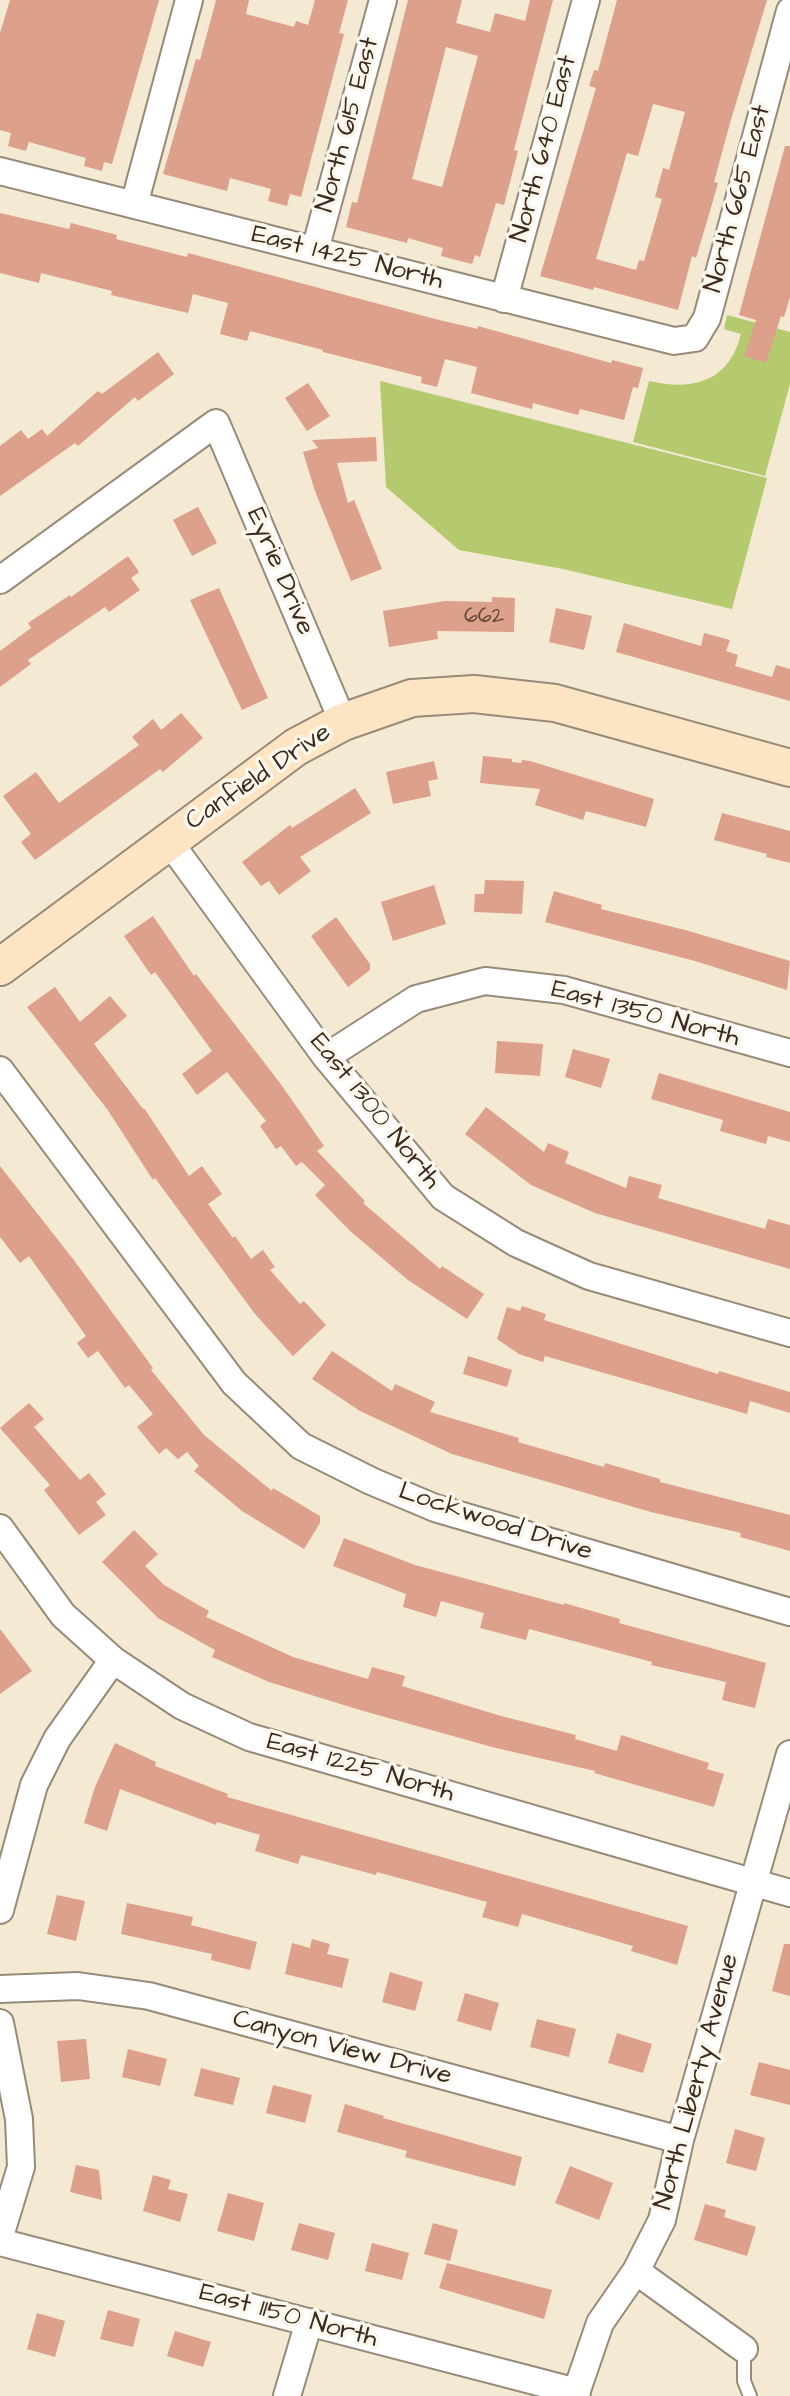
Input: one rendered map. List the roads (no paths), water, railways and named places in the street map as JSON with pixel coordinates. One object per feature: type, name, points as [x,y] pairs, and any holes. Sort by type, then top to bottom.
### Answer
[{"type":"street","points":[[134,205],[189,0]]},
{"type":"street","name":"North 615 East","points":[[315,250],[383,0]]},
{"type":"street","name":"North 640 East","points":[[504,299],[586,0]]},
{"type":"street","name":"North 665 East","points":[[695,338],[707,318],[790,11]]},
{"type":"street","name":"East 1425 North","points":[[0,171],[674,341],[695,338]]},
{"type":"street","name":"Eyrie Drive","points":[[0,580],[216,423],[343,722]]},
{"type":"street","name":"Canfield Drive","points":[[0,967],[296,747],[343,722],[412,698],[474,694],[555,703],[790,768]]},
{"type":"street","name":"East 1300 North","points":[[168,840],[326,1057],[443,1197],[516,1243],[589,1276],[790,1333]]},
{"type":"street","name":"East 1350 North","points":[[326,1057],[416,999],[485,981],[564,990],[790,1053]]},
{"type":"street","name":"Lockwood Drive","points":[[0,1070],[234,1383],[301,1446],[435,1508],[790,1612]]},
{"type":"street","name":"East 1225 North","points":[[0,1528],[63,1615],[113,1660],[182,1706],[249,1737],[790,1893]]},
{"type":"street","points":[[0,1910],[34,1785],[57,1739],[113,1660]]},
{"type":"street","name":"North Liberty Avenue","points":[[576,2394],[600,2323],[636,2271],[662,2220],[680,2140],[790,1754]]},
{"type":"street","name":"Canyon View Drive","points":[[0,1989],[78,1986],[149,1996],[680,2140]]},
{"type":"street","points":[[0,2023],[19,2119],[21,2167],[0,2236]]},
{"type":"street","name":"East 1150 North","points":[[0,2242],[576,2394]]},
{"type":"street","points":[[636,2271],[744,2349]]},
{"type":"street","points":[[287,2396],[309,2322]]},
{"type":"lane","points":[[744,2349],[744,2381],[750,2396]]}]
